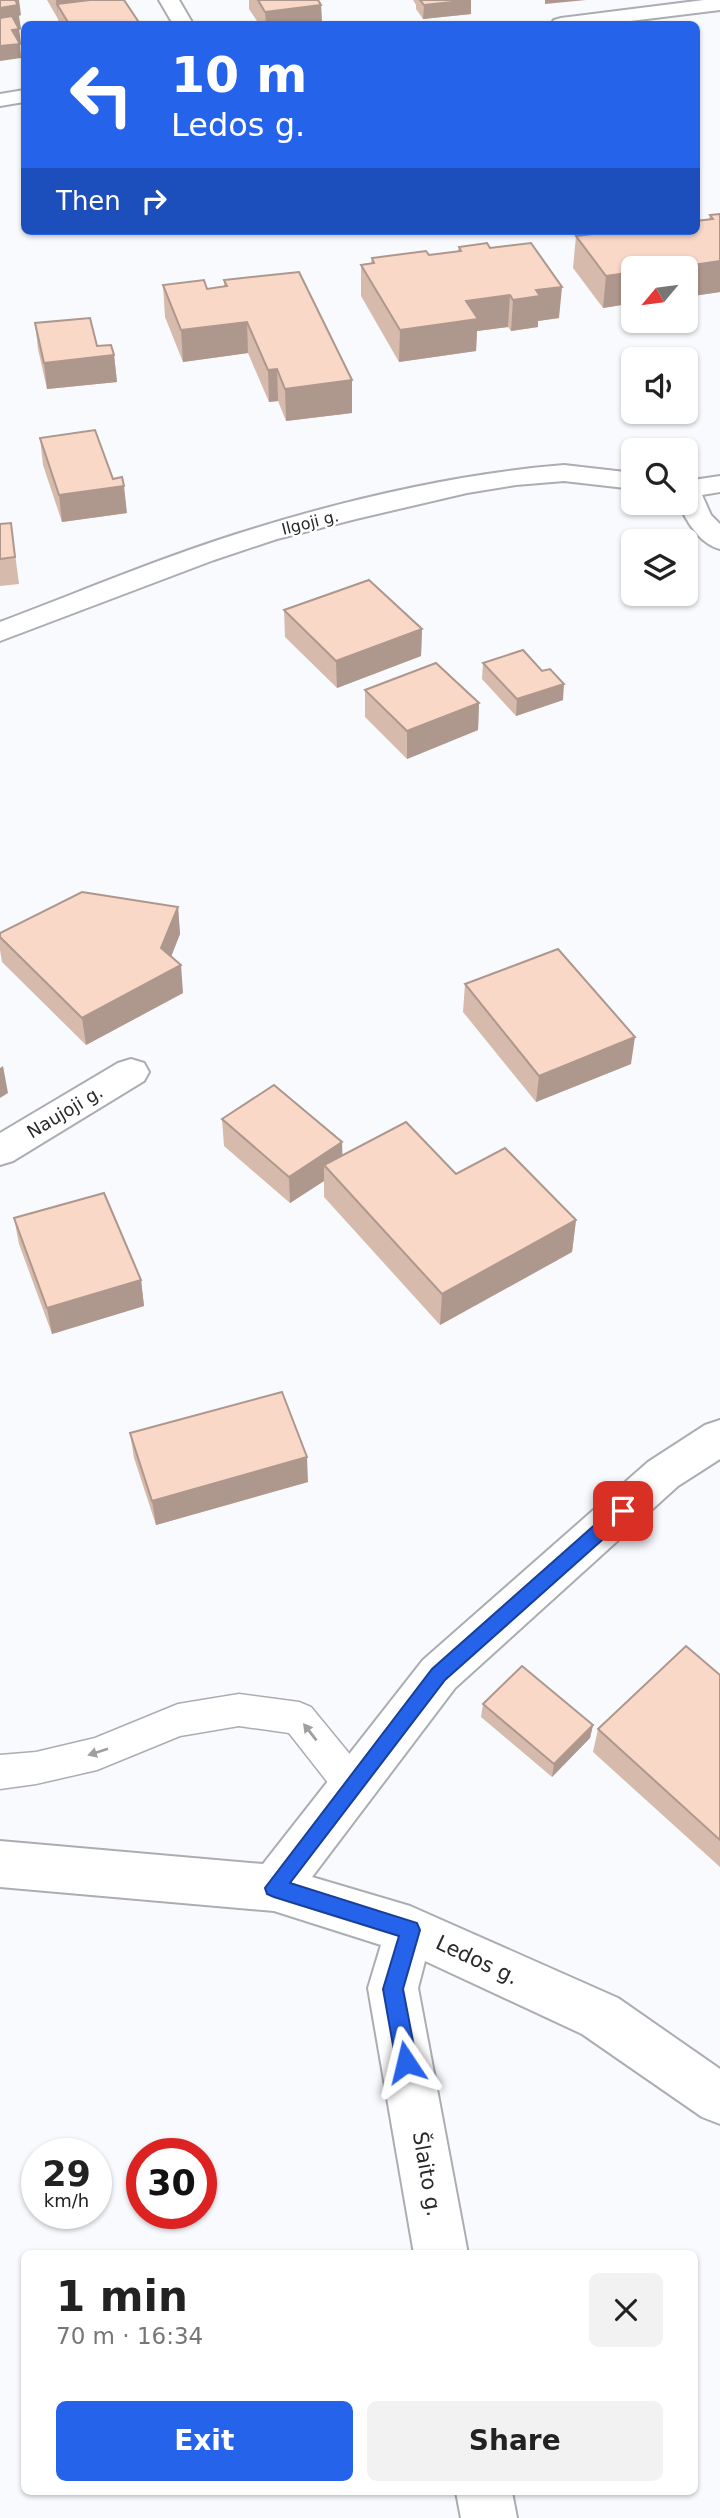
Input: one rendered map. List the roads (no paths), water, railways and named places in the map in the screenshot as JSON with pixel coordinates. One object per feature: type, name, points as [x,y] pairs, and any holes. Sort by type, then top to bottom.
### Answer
[{"type":"street","points":[[169,0],[181,21]]},
{"type":"street","points":[[585,21],[720,4]]},
{"type":"street","points":[[0,100],[21,96]]},
{"type":"street","name":"Ilgoji g.","points":[[0,632],[204,554],[267,533],[353,511],[467,485],[516,477],[564,473],[621,480]]},
{"type":"street","points":[[698,488],[720,484]]},
{"type":"street","points":[[698,515],[720,541]]},
{"type":"street","name":"Naujoji g.","points":[[0,1152],[131,1072]]},
{"type":"street","points":[[274,1888],[439,1674],[663,1474],[720,1437]]},
{"type":"street","name":"Ledos g.","points":[[0,1864],[274,1888],[410,1930],[600,2016],[720,2099]]},
{"type":"street","name":"Šlaito g.","points":[[410,1930],[393,1989],[440,2250]]},
{"type":"street","points":[[485,2495],[489,2518]]},
{"type":"lane","points":[[0,1772],[36,1768],[97,1754],[178,1720],[239,1710],[299,1718],[353,1786]]}]
